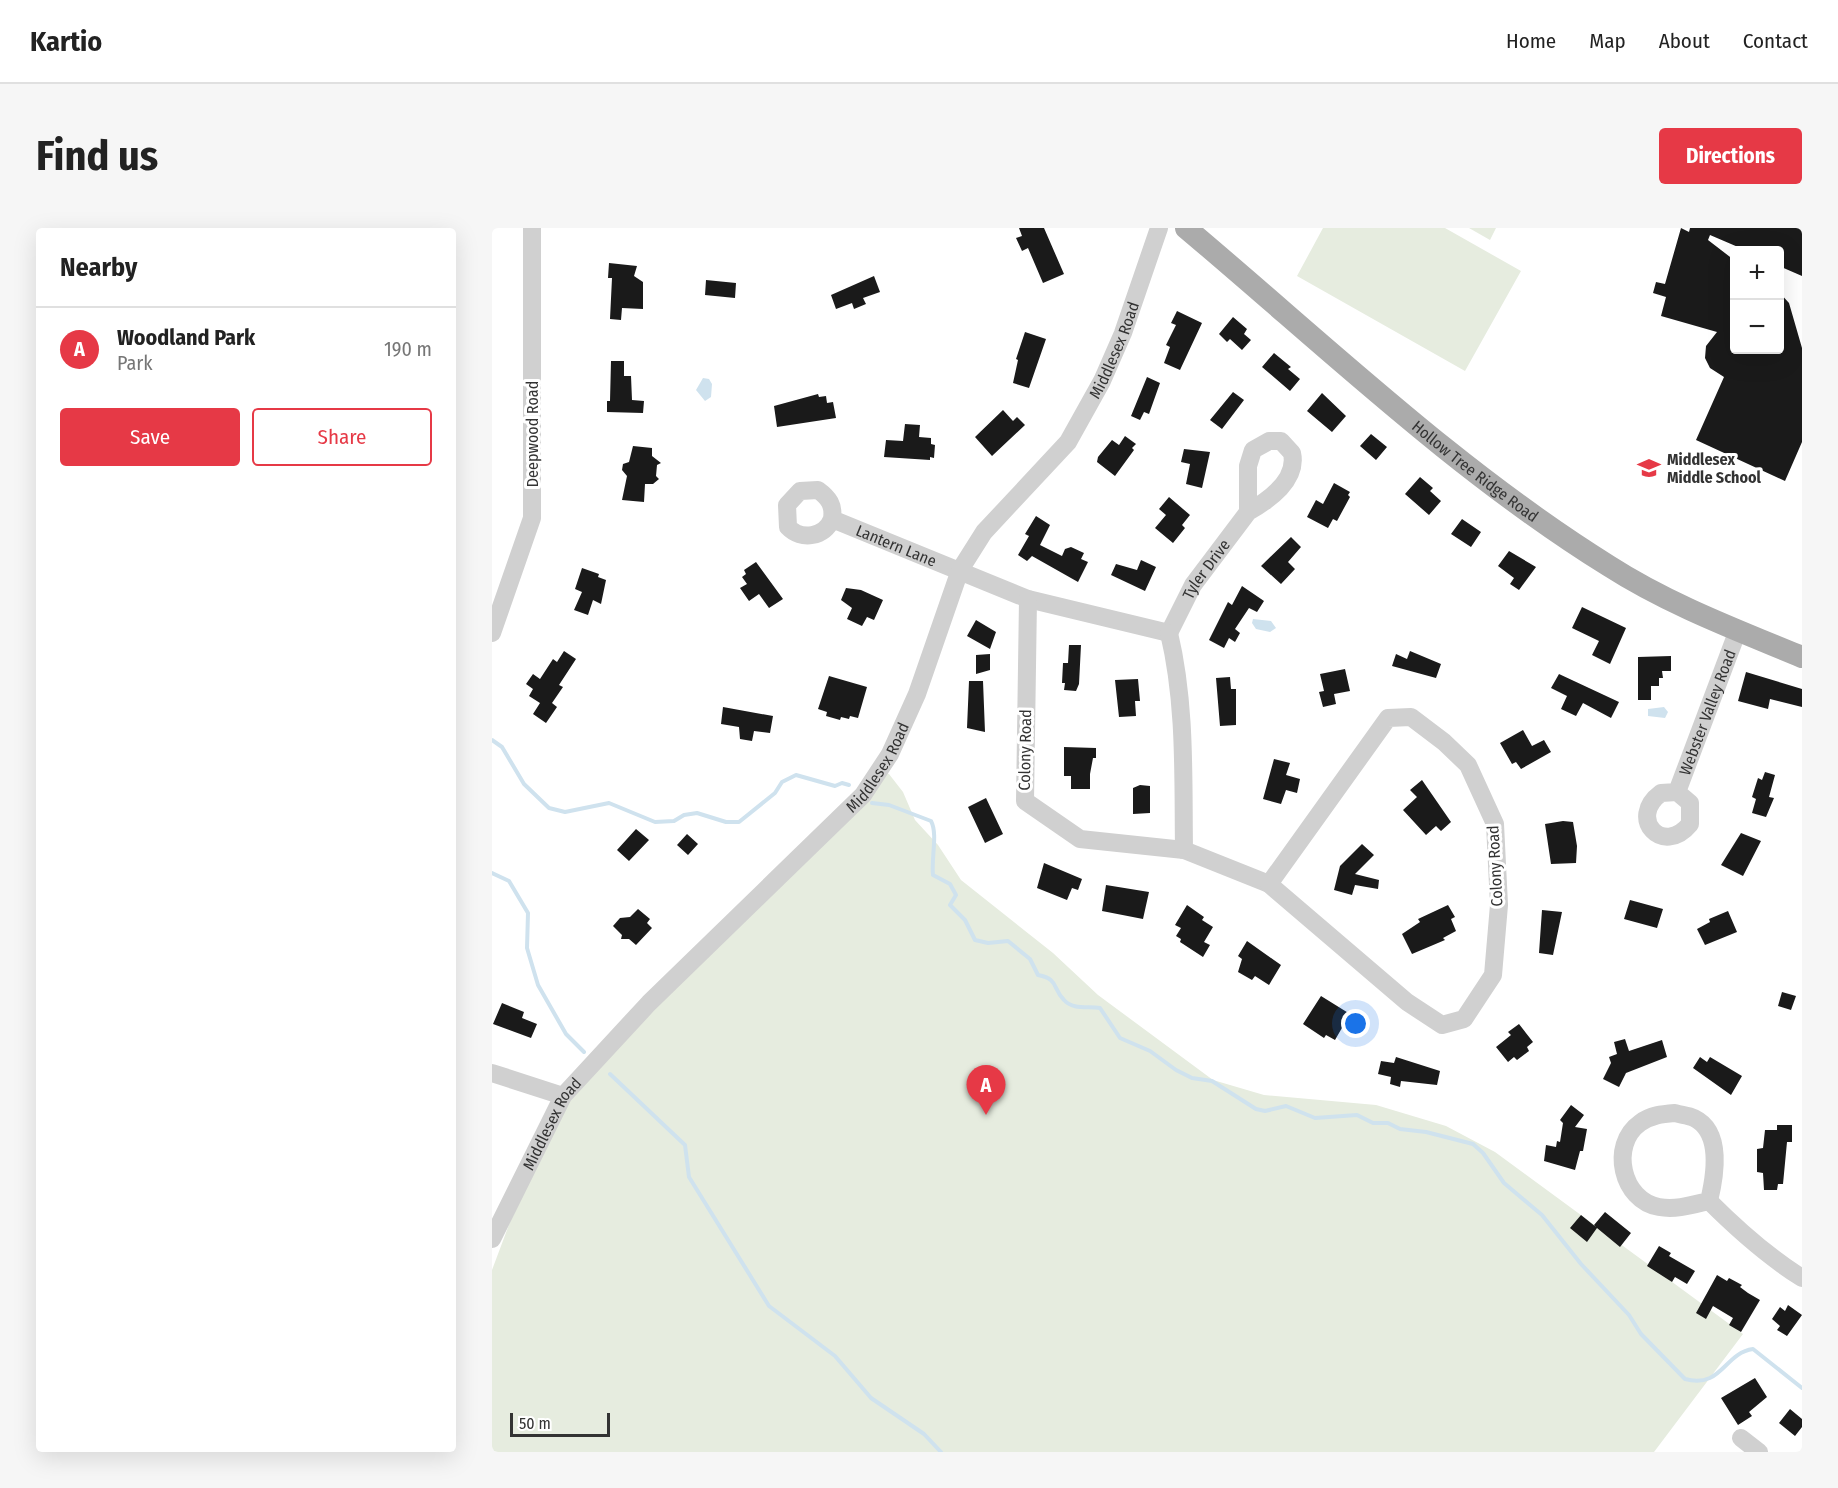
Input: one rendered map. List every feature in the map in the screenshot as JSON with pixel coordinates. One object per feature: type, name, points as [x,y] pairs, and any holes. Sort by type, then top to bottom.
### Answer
[{"type":"main road","name":"Hollow Tree Ridge Road","points":[[1186,228],[1469,470],[1611,567],[1738,630],[1802,657]]},
{"type":"street","name":"Deepwood Road","points":[[492,633],[532,518],[532,228]]},
{"type":"street","name":"Middlesex Road","points":[[492,1239],[563,1096],[665,986],[863,795],[890,754],[917,694],[960,570],[984,532],[1068,441],[1101,381],[1123,333],[1159,228]]},
{"type":"street","name":"Tyler Drive","points":[[1169,633],[1193,585],[1248,512]]},
{"type":"street","name":"Lantern Lane","points":[[832,519],[960,570]]},
{"type":"street","points":[[960,570],[1028,599],[1169,633],[1177,664],[1182,734],[1184,850]]},
{"type":"street","name":"Colony Road","points":[[1028,599],[1025,801],[1080,839],[1184,850],[1269,884],[1407,1002],[1442,1025],[1464,1019],[1492,975],[1499,905],[1496,824],[1468,765],[1444,742],[1412,717],[1388,718],[1269,884]]},
{"type":"street","name":"Webster Valley Road","points":[[1677,792],[1738,630]]},
{"type":"street","points":[[492,1073],[563,1096]]},
{"type":"street","points":[[1675,1113],[1694,1118],[1708,1132],[1714,1154],[1714,1180],[1709,1201],[1679,1208],[1657,1207],[1632,1191],[1624,1172],[1622,1154],[1628,1137],[1639,1124],[1656,1115],[1675,1113]]},
{"type":"street","points":[[1709,1201],[1775,1261],[1802,1278]]},
{"type":"street","points":[[1741,1438],[1759,1452]]},
{"type":"shaded area","points":[[1323,228],[1445,228],[1521,271],[1465,371],[1297,276]]},
{"type":"shaded area","points":[[1469,228],[1496,228],[1490,240]]},
{"type":"shaded area","points":[[878,770],[889,774],[903,792],[915,820],[938,845],[961,880],[1053,953],[1098,995],[1213,1080],[1264,1095],[1376,1105],[1446,1126],[1495,1152],[1743,1334],[1654,1452],[492,1452],[492,1270],[513,1214],[568,1101]]},
{"type":"water","points":[[703,378],[709,379],[712,384],[711,397],[705,401],[696,390]]},
{"type":"water","points":[[1253,619],[1271,621],[1276,628],[1270,632],[1256,629],[1252,623]]},
{"type":"water","points":[[1664,707],[1668,712],[1665,718],[1648,716],[1648,709]]},
{"type":"building","points":[[1019,228],[1044,228],[1064,274],[1043,283],[1028,248],[1022,251],[1016,238],[1022,236]]},
{"type":"building","points":[[1681,228],[1689,232],[1690,228],[1802,228],[1802,276],[1784,268],[1784,246],[1736,246],[1710,235],[1708,240],[1730,257],[1730,354],[1784,354],[1784,298],[1789,303],[1802,348],[1802,442],[1785,481],[1696,440],[1724,377],[1710,368],[1705,358],[1706,346],[1717,332],[1661,316],[1666,297],[1653,293],[1656,282],[1665,284]]},
{"type":"building","points":[[609,263],[637,266],[634,276],[643,282],[643,309],[622,308],[621,320],[610,319],[612,278],[608,278]]},
{"type":"building","points":[[874,276],[880,292],[863,298],[866,304],[854,309],[852,303],[836,309],[831,295]]},
{"type":"building","points":[[706,280],[736,283],[735,298],[705,295]]},
{"type":"building","points":[[1177,311],[1202,323],[1180,370],[1164,363],[1170,347],[1166,345],[1176,325],[1171,323]]},
{"type":"building","points":[[1233,317],[1247,329],[1244,334],[1251,340],[1242,350],[1230,339],[1227,342],[1219,334]]},
{"type":"building","points":[[1025,332],[1046,339],[1029,388],[1013,383],[1018,360],[1016,359]]},
{"type":"building","points":[[1274,353],[1291,367],[1288,369],[1300,379],[1290,391],[1262,367]]},
{"type":"building","points":[[611,361],[624,361],[624,376],[631,376],[632,400],[644,401],[643,413],[607,412],[607,401],[610,401]]},
{"type":"building","points":[[1147,377],[1160,383],[1149,414],[1144,412],[1140,420],[1131,416]]},
{"type":"building","points":[[1233,392],[1244,400],[1222,429],[1210,420]]},
{"type":"building","points":[[1322,393],[1346,416],[1332,432],[1307,411]]},
{"type":"building","points":[[818,394],[819,397],[826,396],[827,403],[833,402],[836,418],[777,427],[774,406]]},
{"type":"building","points":[[1003,410],[1013,421],[1017,417],[1025,425],[992,456],[975,437]]},
{"type":"building","points":[[905,424],[920,425],[919,437],[931,438],[931,444],[935,445],[934,458],[930,457],[930,460],[884,457],[886,440],[903,441]]},
{"type":"building","points":[[1371,434],[1387,447],[1376,460],[1360,446]]},
{"type":"building","points":[[1125,436],[1136,444],[1115,476],[1097,462],[1098,457],[1112,440],[1119,445]]},
{"type":"building","points":[[633,446],[652,448],[652,456],[661,463],[657,465],[656,476],[659,479],[653,484],[645,484],[644,502],[622,500],[627,476],[622,470],[623,464],[629,462]]},
{"type":"building","points":[[1184,449],[1210,452],[1202,488],[1186,484],[1190,464],[1181,462]]},
{"type":"building","points":[[1420,477],[1433,488],[1430,491],[1441,501],[1429,515],[1405,494]]},
{"type":"building","points":[[1334,483],[1350,492],[1348,495],[1350,497],[1337,521],[1333,519],[1328,528],[1307,517],[1316,500],[1323,504]]},
{"type":"building","points":[[1169,497],[1190,515],[1182,525],[1185,528],[1173,543],[1155,528],[1166,515],[1159,509]]},
{"type":"building","points":[[1036,516],[1050,525],[1040,545],[1062,556],[1065,549],[1071,547],[1084,553],[1081,559],[1088,562],[1078,582],[1032,556],[1027,561],[1018,555],[1029,536],[1025,534]]},
{"type":"building","points":[[1462,519],[1481,532],[1471,547],[1451,534]]},
{"type":"building","points":[[1291,537],[1301,547],[1288,562],[1295,569],[1281,584],[1261,566]]},
{"type":"building","points":[[1509,551],[1536,567],[1519,590],[1510,584],[1514,578],[1498,566]]},
{"type":"building","points":[[1141,560],[1156,567],[1145,591],[1111,575],[1116,564],[1137,570]]},
{"type":"building","points":[[756,562],[783,599],[769,608],[759,594],[749,601],[740,588],[747,584],[742,577],[746,574],[744,570]]},
{"type":"building","points":[[582,568],[599,574],[598,577],[606,580],[601,604],[593,600],[588,615],[574,610],[582,592],[575,589]]},
{"type":"building","points":[[1242,586],[1264,601],[1257,612],[1249,608],[1235,629],[1240,633],[1235,642],[1229,638],[1224,648],[1209,640],[1228,602],[1232,605]]},
{"type":"building","points":[[846,588],[861,590],[883,600],[874,620],[867,617],[862,626],[847,619],[852,608],[841,600]]},
{"type":"building","points":[[1582,607],[1626,628],[1610,664],[1592,655],[1599,641],[1572,628]]},
{"type":"building","points":[[976,620],[996,632],[990,649],[967,636]]},
{"type":"building","points":[[1069,645],[1081,645],[1079,684],[1076,691],[1064,690],[1065,683],[1062,683],[1063,663],[1068,663]]},
{"type":"building","points":[[564,651],[576,659],[559,685],[563,687],[552,703],[557,707],[546,723],[533,714],[540,703],[529,696],[533,689],[526,684],[533,674],[540,679],[553,659],[557,662]]},
{"type":"building","points":[[1410,651],[1441,664],[1436,678],[1392,666],[1396,654],[1407,659]]},
{"type":"building","points":[[990,654],[990,670],[976,674],[976,655]]},
{"type":"building","points":[[1671,656],[1671,671],[1662,671],[1663,678],[1659,678],[1659,686],[1651,686],[1651,700],[1638,700],[1638,657]]},
{"type":"building","points":[[1345,669],[1350,691],[1334,694],[1336,704],[1323,707],[1319,692],[1324,691],[1320,674]]},
{"type":"building","points":[[1746,672],[1802,689],[1802,707],[1770,699],[1768,709],[1738,701]]},
{"type":"building","points":[[1559,674],[1619,702],[1611,718],[1583,703],[1576,716],[1561,709],[1567,696],[1551,688]]},
{"type":"building","points":[[829,676],[867,687],[858,718],[841,717],[840,720],[826,716],[827,712],[818,709]]},
{"type":"building","points":[[1230,677],[1231,689],[1236,689],[1236,725],[1220,726],[1216,678]]},
{"type":"building","points":[[1138,679],[1140,701],[1135,701],[1136,716],[1119,717],[1115,680]]},
{"type":"building","points":[[969,681],[983,681],[985,732],[967,728]]},
{"type":"building","points":[[723,707],[773,716],[770,733],[754,731],[752,741],[740,739],[739,727],[721,724]]},
{"type":"building","points":[[1523,730],[1532,746],[1544,740],[1551,752],[1521,769],[1516,762],[1512,764],[1500,743]]},
{"type":"building","points":[[1064,747],[1096,748],[1096,758],[1093,758],[1090,774],[1090,789],[1071,789],[1071,776],[1064,776]]},
{"type":"building","points":[[1274,759],[1290,763],[1286,775],[1300,779],[1297,793],[1286,790],[1281,804],[1263,799]]},
{"type":"building","points":[[1765,772],[1775,775],[1769,797],[1774,798],[1766,817],[1752,813],[1756,799],[1752,797],[1758,778],[1762,780]]},
{"type":"building","points":[[1422,780],[1451,822],[1441,831],[1436,826],[1426,835],[1403,810],[1417,797],[1410,790]]},
{"type":"building","points":[[1140,785],[1150,786],[1150,813],[1133,814],[1133,788]]},
{"type":"building","points":[[986,798],[1003,834],[985,843],[968,807]]},
{"type":"building","points":[[1573,822],[1577,846],[1576,863],[1551,864],[1545,824]]},
{"type":"building","points":[[636,829],[649,840],[629,861],[617,850]]},
{"type":"building","points":[[1741,833],[1761,841],[1743,876],[1721,865]]},
{"type":"building","points":[[687,834],[698,844],[688,855],[677,845]]},
{"type":"building","points":[[1362,844],[1374,855],[1355,874],[1379,880],[1378,889],[1355,885],[1352,895],[1334,890],[1340,866]]},
{"type":"building","points":[[1044,863],[1082,879],[1078,890],[1072,888],[1067,900],[1037,888]]},
{"type":"building","points":[[1106,885],[1149,892],[1143,919],[1102,911]]},
{"type":"building","points":[[1630,900],[1663,909],[1657,928],[1624,919]]},
{"type":"building","points":[[1187,905],[1204,917],[1202,920],[1213,927],[1204,942],[1210,945],[1203,957],[1180,942],[1181,939],[1176,936],[1181,928],[1175,925]]},
{"type":"building","points":[[1448,905],[1455,917],[1451,919],[1456,931],[1443,938],[1445,940],[1412,954],[1402,934],[1420,922],[1418,919]]},
{"type":"building","points":[[638,909],[650,919],[647,923],[652,928],[636,945],[629,939],[621,939],[622,935],[613,926],[620,918],[630,917]]},
{"type":"building","points":[[1542,910],[1562,912],[1553,955],[1539,953]]},
{"type":"building","points":[[1728,911],[1737,932],[1705,945],[1697,929],[1710,922],[1709,919]]},
{"type":"building","points":[[1247,941],[1281,965],[1269,985],[1255,976],[1252,980],[1238,972],[1242,959],[1238,956]]},
{"type":"building","points":[[1782,992],[1796,996],[1791,1010],[1778,1006]]},
{"type":"building","points":[[1321,996],[1350,1014],[1335,1040],[1326,1035],[1324,1038],[1303,1024]]},
{"type":"building","points":[[502,1003],[524,1012],[522,1018],[537,1024],[531,1038],[493,1024]]},
{"type":"building","points":[[1519,1024],[1533,1042],[1527,1047],[1529,1051],[1517,1060],[1514,1057],[1508,1062],[1496,1047],[1511,1035],[1508,1032]]},
{"type":"building","points":[[1625,1039],[1629,1051],[1662,1040],[1667,1057],[1626,1073],[1619,1087],[1603,1079],[1611,1063],[1609,1057],[1617,1054],[1614,1042]]},
{"type":"building","points":[[1396,1057],[1440,1071],[1437,1085],[1401,1081],[1400,1087],[1390,1084],[1391,1077],[1378,1074],[1381,1061],[1394,1063]]},
{"type":"building","points":[[1700,1057],[1707,1062],[1710,1057],[1742,1076],[1731,1095],[1693,1068]]},
{"type":"building","points":[[1571,1105],[1584,1115],[1575,1127],[1587,1129],[1583,1151],[1580,1151],[1575,1170],[1544,1161],[1546,1145],[1556,1147],[1557,1141],[1560,1142],[1563,1123],[1560,1120]]},
{"type":"building","points":[[1777,1125],[1792,1125],[1792,1142],[1787,1142],[1783,1184],[1778,1184],[1777,1190],[1764,1190],[1763,1173],[1757,1172],[1757,1149],[1763,1148],[1765,1130],[1777,1130]]},
{"type":"building","points":[[1605,1212],[1631,1233],[1620,1247],[1597,1228],[1587,1242],[1570,1228],[1581,1215],[1596,1227],[1594,1225]]},
{"type":"building","points":[[1659,1246],[1671,1253],[1669,1256],[1695,1271],[1687,1284],[1675,1277],[1672,1282],[1647,1266]]},
{"type":"building","points":[[1717,1275],[1727,1281],[1729,1278],[1742,1285],[1740,1287],[1760,1300],[1741,1332],[1729,1325],[1733,1318],[1713,1306],[1706,1319],[1696,1313]]},
{"type":"building","points":[[1788,1305],[1802,1315],[1787,1336],[1777,1330],[1780,1326],[1772,1319],[1780,1307],[1785,1311]]},
{"type":"building","points":[[1755,1378],[1767,1397],[1749,1412],[1752,1416],[1738,1425],[1721,1398]]},
{"type":"building","points":[[1790,1409],[1802,1419],[1802,1427],[1795,1436],[1779,1423]]},
{"type":"waterway","points":[[492,740],[502,747],[524,784],[549,808],[565,812],[609,803],[655,822],[674,821],[684,815],[697,813],[726,822],[739,822],[775,793],[782,782],[796,775],[835,786],[842,783],[849,785]]},
{"type":"waterway","points":[[872,803],[889,805],[931,821],[934,833],[933,875],[950,884],[956,895],[950,905],[965,920],[975,940],[988,943],[1008,941],[1030,959],[1038,975],[1049,979],[1060,996],[1068,1003],[1100,1008],[1120,1038],[1150,1051],[1176,1070],[1192,1078],[1212,1081],[1256,1109],[1265,1111],[1286,1106],[1315,1118],[1357,1115],[1373,1123],[1388,1123],[1400,1129],[1426,1132],[1473,1144],[1483,1153],[1504,1183],[1542,1215],[1581,1264],[1629,1315],[1641,1334],[1685,1379],[1697,1381],[1707,1379],[1735,1357],[1753,1349],[1802,1388]]},
{"type":"waterway","points":[[492,873],[509,881],[528,913],[527,948],[538,985],[566,1034],[584,1052]]},
{"type":"waterway","points":[[610,1074],[685,1145],[689,1177],[769,1306],[835,1356],[871,1398],[924,1434],[941,1452]]},
{"type":"place","name":"Middlesex Middle School","points":[[1649,468]]},
{"type":"place","name":"Woodland Park","points":[[986,1115]]}]
